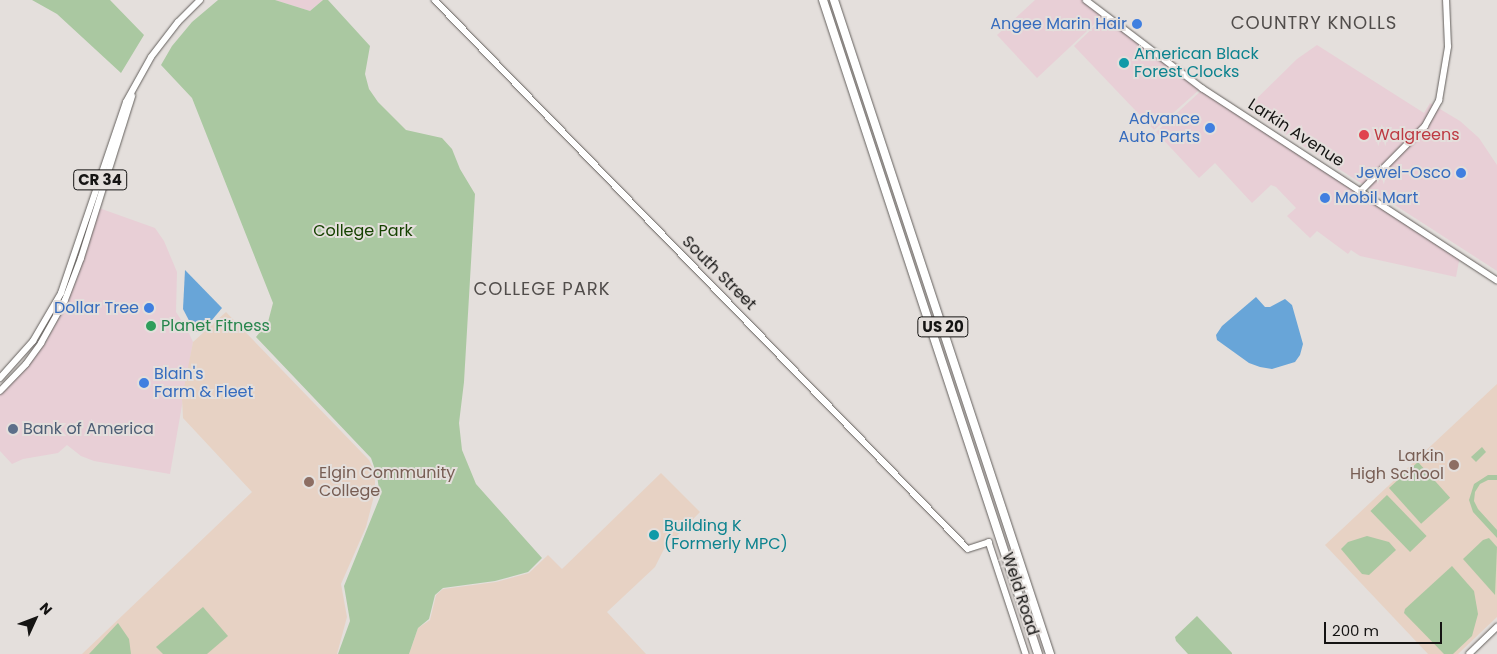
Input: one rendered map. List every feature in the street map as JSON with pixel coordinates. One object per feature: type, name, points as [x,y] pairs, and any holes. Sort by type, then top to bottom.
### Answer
[{"type":"highway","name":"US 20","points":[[822,0],[1038,654]]},
{"type":"highway","name":"US 20","points":[[834,0],[1050,654]]},
{"type":"highway","points":[[1032,596],[1055,654]]},
{"type":"main road","name":"CR 34","points":[[0,378],[33,341],[61,293],[119,120],[133,90],[151,57],[167,36],[200,0]]},
{"type":"main road","name":"CR 34","points":[[0,391],[26,364],[41,343],[66,300],[81,258],[133,90]]},
{"type":"street","name":"South Street","points":[[435,0],[968,549],[989,542]]},
{"type":"street","name":"Larkin Avenue","points":[[1086,0],[1202,88],[1497,280]]},
{"type":"street","points":[[1361,191],[1425,126],[1439,101],[1448,47],[1446,0]]},
{"type":"street","name":"Weld Road","points":[[989,542],[1026,654]]},
{"type":"street","points":[[1469,654],[1497,627]]},
{"type":"shaded area","points":[[275,0],[323,0],[310,11]]},
{"type":"shaded area","points":[[1035,0],[1085,0],[1103,16],[1037,78],[997,35]]},
{"type":"shaded area","points":[[1104,17],[1200,89],[1154,130],[1074,46]]},
{"type":"shaded area","points":[[1317,45],[1424,113],[1430,103],[1460,121],[1479,138],[1497,165],[1497,271],[1246,109],[1297,59]]},
{"type":"shaded area","points":[[1202,90],[1460,256],[1456,277],[1360,256],[1351,250],[1348,254],[1317,231],[1310,238],[1287,216],[1296,208],[1276,187],[1271,185],[1252,203],[1215,163],[1199,178],[1156,132]]},
{"type":"shaded area","points":[[99,208],[155,228],[164,241],[177,272],[176,312],[193,342],[170,474],[94,461],[81,456],[67,445],[58,453],[23,459],[12,464],[0,451],[0,394],[44,345],[64,309],[76,281]]},
{"type":"shaded area","name":"Elgin Community College","points":[[226,312],[369,460],[375,472],[375,492],[366,527],[341,584],[347,617],[337,654],[82,654],[252,492],[183,418],[182,398],[193,342]]},
{"type":"shaded area","name":"Larkin High School","points":[[1497,384],[1497,617],[1458,654],[1428,654],[1325,545]]},
{"type":"shaded area","points":[[661,473],[700,512],[664,549],[655,567],[607,612],[646,654],[409,654],[418,628],[430,620],[436,595],[443,589],[496,582],[529,573],[548,555],[562,569]]},
{"type":"green space","points":[[32,0],[110,0],[144,35],[121,73],[57,14]]},
{"type":"green space","name":"College Park","points":[[218,0],[275,0],[310,11],[323,0],[328,0],[370,46],[365,74],[369,89],[378,102],[406,130],[442,138],[452,149],[460,169],[475,194],[464,382],[459,423],[462,450],[476,484],[542,558],[528,572],[495,581],[443,588],[435,595],[429,619],[418,628],[409,654],[338,654],[350,621],[344,586],[380,497],[377,475],[371,458],[256,337],[268,322],[273,303],[192,98],[161,65],[172,46],[192,22]]},
{"type":"green space","points":[[1482,447],[1486,452],[1476,462],[1471,457]]},
{"type":"green space","points":[[1418,462],[1450,498],[1421,524],[1389,488]]},
{"type":"green space","points":[[1488,475],[1497,475],[1497,480],[1488,480],[1480,484],[1475,492],[1474,501],[1478,509],[1497,530],[1497,538],[1473,512],[1469,500],[1474,484]]},
{"type":"green space","points":[[1387,495],[1427,536],[1410,552],[1370,511]]},
{"type":"green space","points":[[1367,536],[1389,542],[1396,550],[1369,575],[1362,574],[1341,549],[1348,542]]},
{"type":"green space","points":[[1489,538],[1497,547],[1495,595],[1463,559],[1483,540]]},
{"type":"green space","points":[[1452,566],[1474,591],[1478,614],[1472,636],[1453,654],[1444,654],[1404,613],[1405,609]]},
{"type":"green space","points":[[203,607],[228,636],[207,654],[163,654],[156,647]]},
{"type":"green space","points":[[1197,616],[1232,654],[1188,654],[1176,641],[1175,637]]},
{"type":"green space","points":[[118,623],[129,639],[131,654],[89,654]]},
{"type":"water","points":[[185,270],[222,308],[207,326],[198,332],[195,332],[183,309]]},
{"type":"water","points":[[1256,297],[1265,307],[1270,307],[1285,299],[1292,305],[1303,344],[1300,355],[1295,362],[1272,369],[1260,367],[1249,363],[1217,340],[1216,335],[1222,326]]},
{"type":"place","name":"Angee Marin Hair","points":[[1137,24]]},
{"type":"place","name":"American Black Forest Clocks","points":[[1124,63]]},
{"type":"place","name":"Advance Auto Parts","points":[[1210,128]]},
{"type":"place","name":"Walgreens","points":[[1364,135]]},
{"type":"place","name":"Jewel-Osco","points":[[1461,173]]},
{"type":"place","name":"Mobil Mart","points":[[1325,198]]},
{"type":"place","name":"Dollar Tree","points":[[149,308]]},
{"type":"place","name":"Planet Fitness","points":[[151,326]]},
{"type":"place","name":"Blain's Farm & Fleet","points":[[144,383]]},
{"type":"place","name":"Bank of America","points":[[13,429]]},
{"type":"place","name":"Larkin High School","points":[[1454,465]]},
{"type":"place","name":"Elgin Community College","points":[[309,482]]},
{"type":"place","name":"Building K (Formerly MPC)","points":[[654,535]]},
{"type":"district","name":"COUNTRY KNOLLS","points":[[1314,23]]},
{"type":"district","name":"COLLEGE PARK","points":[[542,289]]}]
